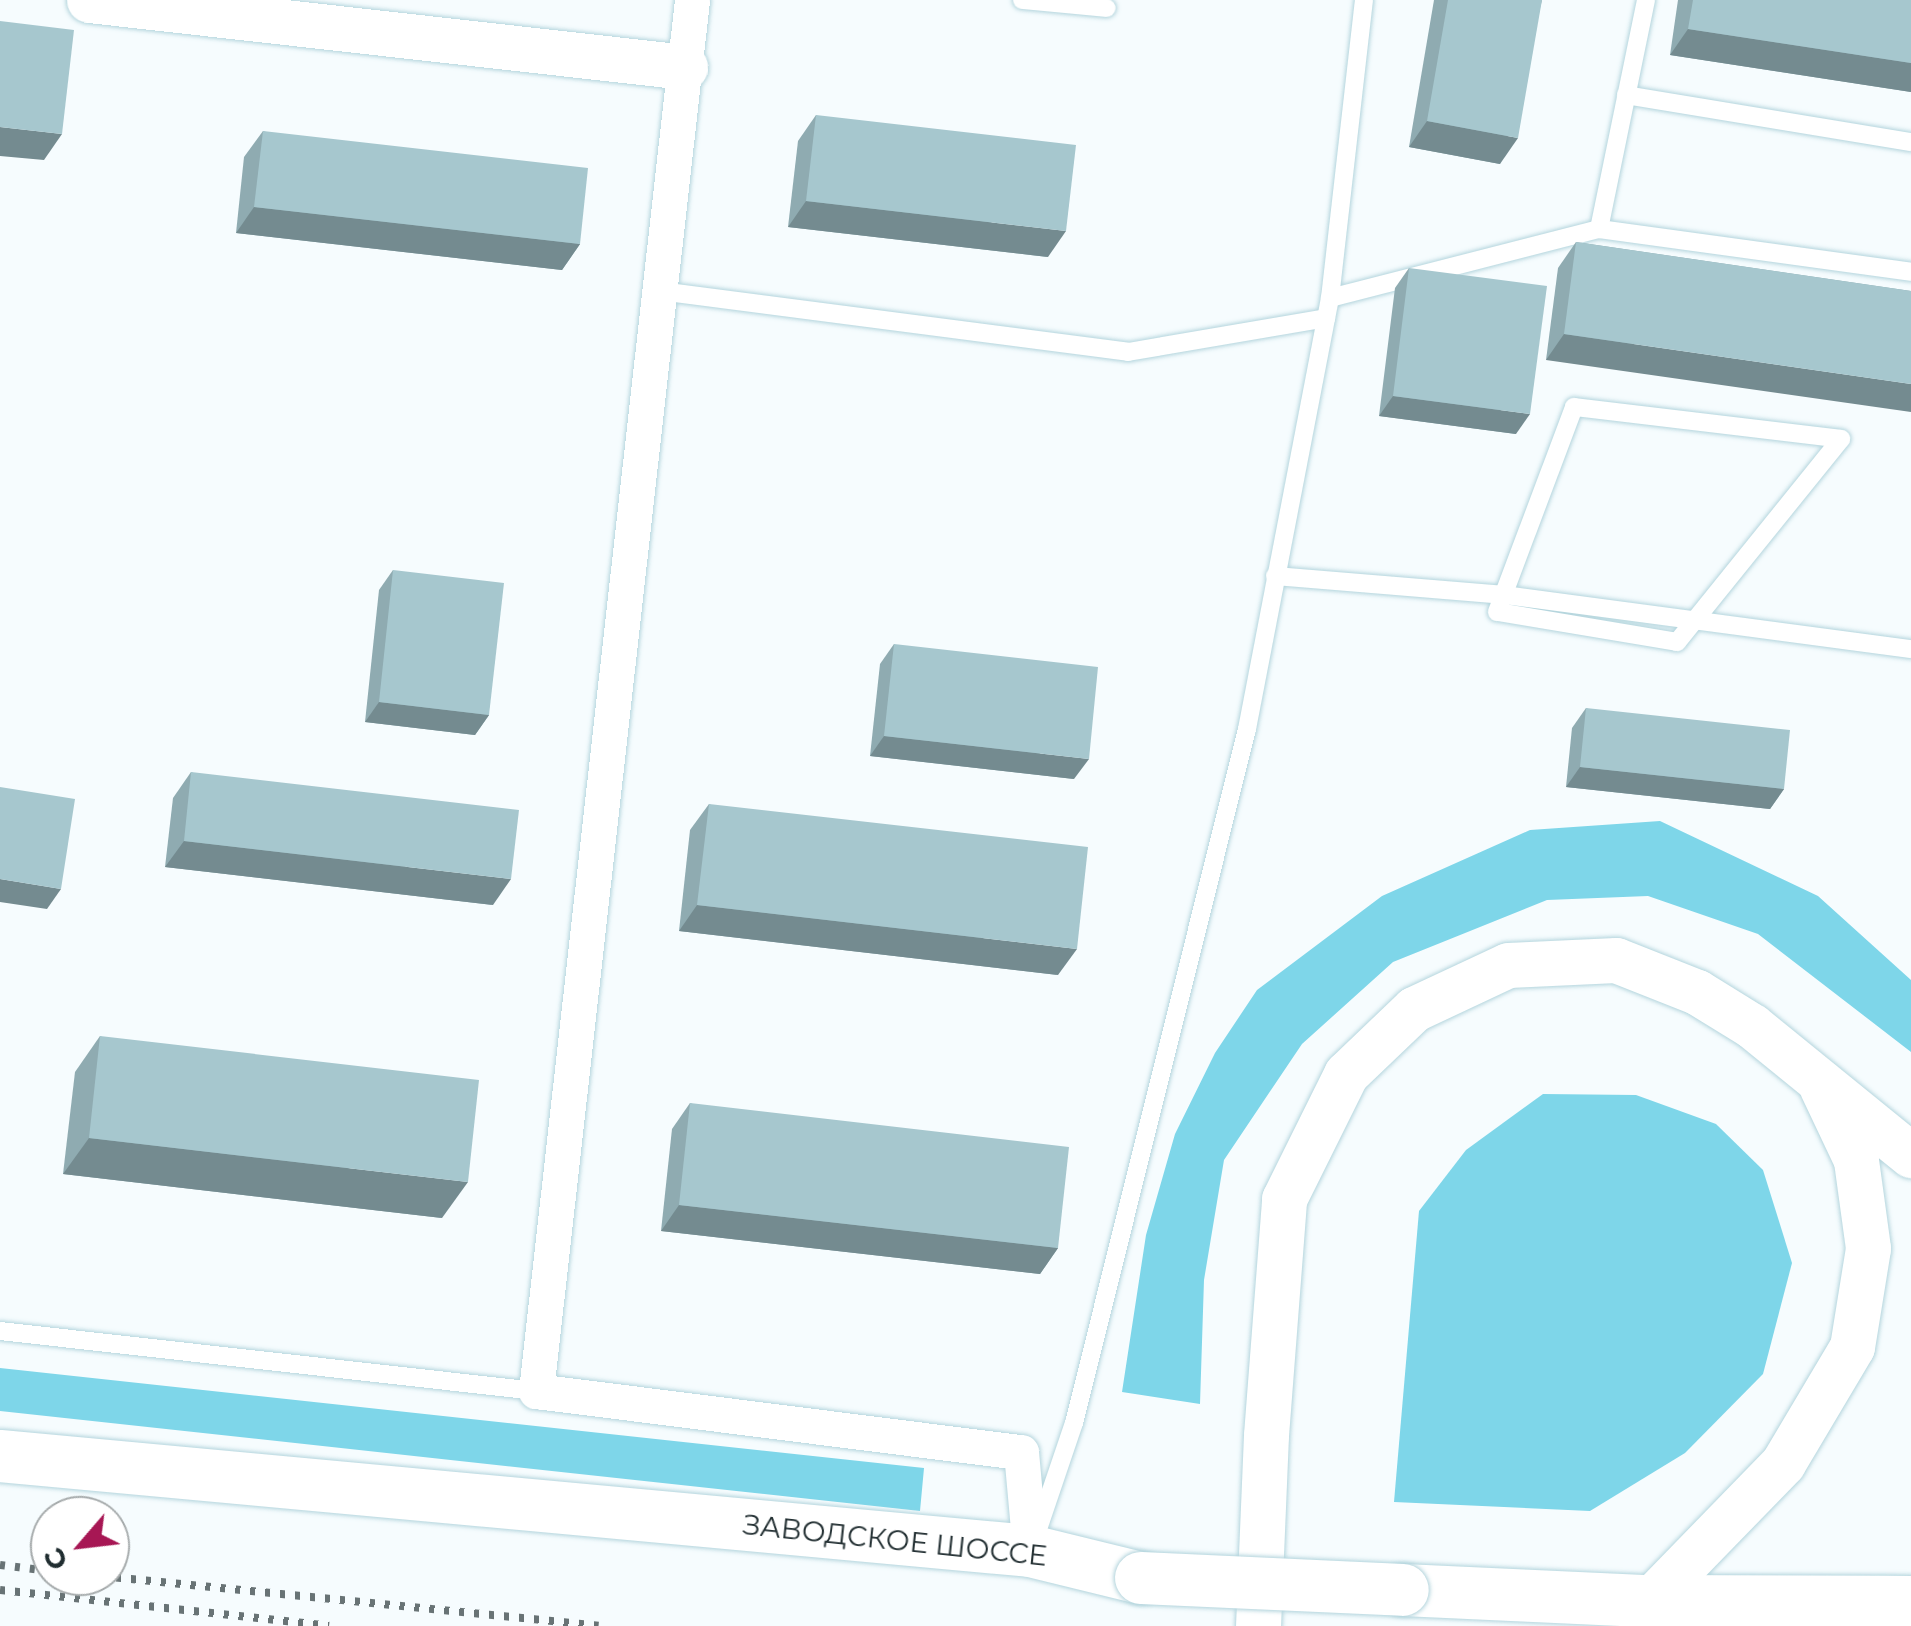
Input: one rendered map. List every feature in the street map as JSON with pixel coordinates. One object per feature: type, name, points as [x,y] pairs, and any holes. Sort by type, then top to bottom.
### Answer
[{"type":"main road","name":"ЗАВОДСКОЕ ШОССЕ","points":[[0,1456],[1030,1551],[1141,1578],[1649,1601],[1911,1602]]},
{"type":"street","points":[[89,0],[685,66]]},
{"type":"street","points":[[692,0],[536,1392],[1021,1452],[1030,1551]]},
{"type":"street","points":[[1258,1626],[1266,1435],[1284,1198],[1346,1074],[1414,1009],[1508,966],[1616,960],[1697,992],[1752,1026],[1911,1155]]},
{"type":"street","points":[[1649,1601],[1782,1463],[1852,1347],[1868,1248],[1856,1160],[1816,1077]]},
{"type":"lane","points":[[1022,0],[1107,8]]},
{"type":"lane","points":[[1030,1551],[1079,1404],[1246,729],[1330,298],[1364,0]]},
{"type":"lane","points":[[1599,228],[1646,0]]},
{"type":"lane","points":[[1626,95],[1911,142]]},
{"type":"lane","points":[[1330,298],[1599,228],[1911,272]]},
{"type":"lane","points":[[660,292],[1128,352],[1326,318]]},
{"type":"lane","points":[[1574,406],[1841,440],[1677,642],[1497,612],[1504,595],[1574,406]]},
{"type":"lane","points":[[1275,576],[1504,595],[1911,649]]},
{"type":"lane","points":[[0,1331],[536,1392]]},
{"type":"shaded area","points":[[1660,821],[1818,896],[1911,980],[1911,1052],[1758,934],[1648,896],[1547,900],[1393,962],[1302,1044],[1224,1160],[1204,1280],[1200,1404],[1122,1392],[1146,1235],[1175,1134],[1215,1053],[1257,990],[1382,896],[1530,830]]},
{"type":"shaded area","points":[[1543,1094],[1636,1095],[1716,1124],[1763,1170],[1792,1263],[1763,1374],[1685,1453],[1590,1511],[1394,1502],[1419,1211],[1466,1150]]},
{"type":"shaded area","points":[[0,1368],[924,1468],[920,1511],[0,1411]]},
{"type":"building","points":[[1448,0],[1542,0],[1518,138],[1427,121]]},
{"type":"building","points":[[1693,0],[1911,0],[1911,63],[1688,29]]},
{"type":"building","points":[[0,21],[74,30],[62,134],[0,127]]},
{"type":"building","points":[[816,115],[1076,145],[1066,231],[806,201]]},
{"type":"building","points":[[263,131],[588,168],[580,244],[254,207]]},
{"type":"building","points":[[1576,242],[1911,291],[1911,384],[1564,334]]},
{"type":"building","points":[[1409,268],[1547,286],[1530,414],[1393,396]]},
{"type":"building","points":[[393,570],[504,583],[489,715],[379,702]]},
{"type":"building","points":[[894,644],[1098,667],[1089,759],[884,736]]},
{"type":"building","points":[[1586,708],[1790,730],[1784,789],[1580,767]]},
{"type":"building","points":[[191,772],[519,810],[511,879],[184,841]]},
{"type":"building","points":[[0,787],[75,799],[61,889],[0,879]]},
{"type":"building","points":[[709,804],[1088,847],[1077,949],[697,905]]},
{"type":"building","points":[[100,1036],[479,1080],[468,1182],[89,1138]]},
{"type":"building","points":[[690,1103],[1069,1147],[1058,1248],[679,1205]]},
{"type":"railway","points":[[0,1565],[30,1569]]},
{"type":"railway","points":[[130,1579],[598,1626]]},
{"type":"railway","points":[[0,1590],[329,1626]]}]
